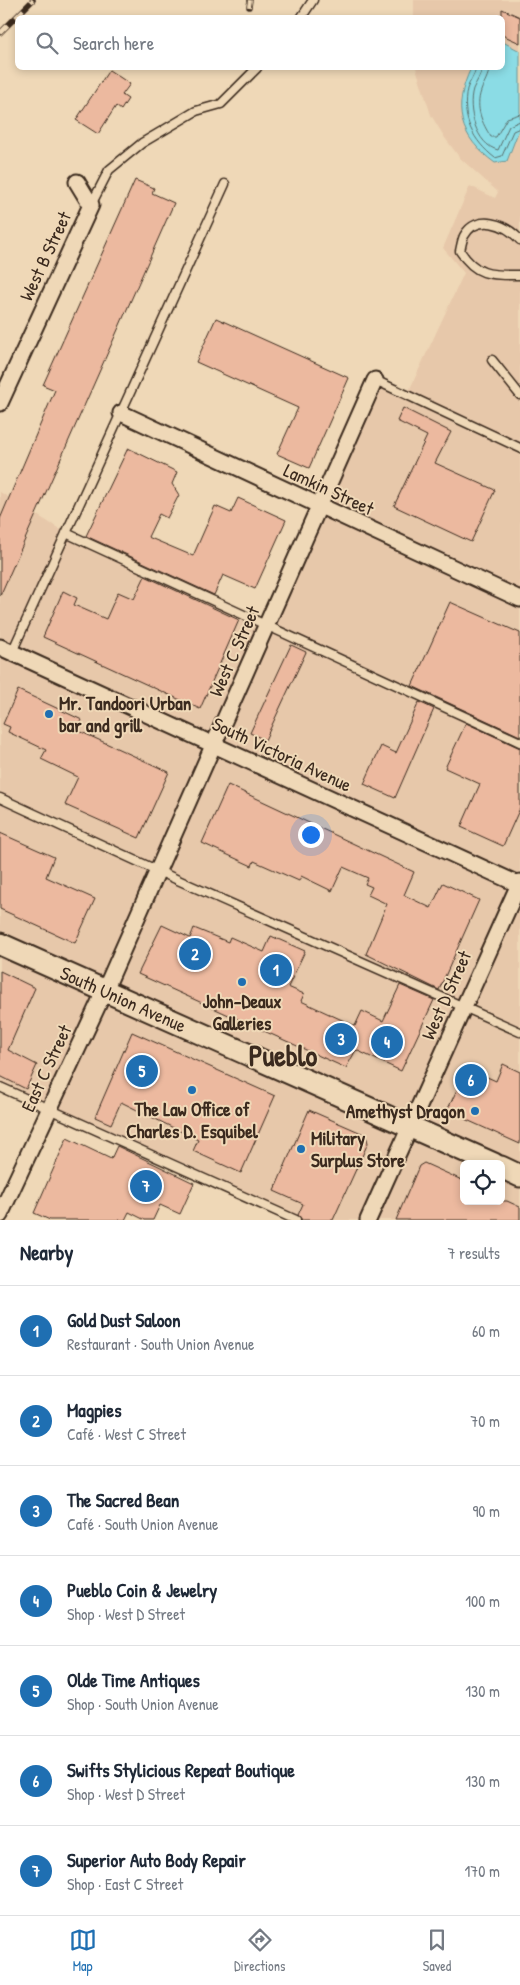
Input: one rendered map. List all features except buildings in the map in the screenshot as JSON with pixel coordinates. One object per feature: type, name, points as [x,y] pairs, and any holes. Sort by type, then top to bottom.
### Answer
[{"type":"street","name":"West B Street","points":[[0,402],[91,205],[77,182]]},
{"type":"street","name":"West C Street","points":[[104,992],[375,380]]},
{"type":"street","name":"Lamkin Street","points":[[121,413],[319,507],[520,599]]},
{"type":"street","name":"South Victoria Avenue","points":[[6,650],[520,884]]},
{"type":"street","name":"West D Street","points":[[368,1220],[520,884]]},
{"type":"street","name":"South Union Avenue","points":[[0,944],[104,992],[485,1160]]},
{"type":"street","name":"East C Street","points":[[0,1215],[104,992]]},
{"type":"street","points":[[505,1169],[520,1176]]},
{"type":"lane","points":[[303,15],[313,0]]},
{"type":"lane","points":[[91,205],[109,170],[142,143],[196,111],[221,104],[255,70]]},
{"type":"lane","points":[[6,650],[66,533],[225,184]]},
{"type":"lane","points":[[520,240],[515,234],[494,222],[474,225],[464,236],[460,251],[470,266],[493,275],[520,275]]},
{"type":"lane","points":[[492,360],[520,395]]},
{"type":"lane","points":[[375,380],[520,448]]},
{"type":"lane","points":[[66,533],[520,742]]},
{"type":"lane","points":[[0,798],[464,1005],[520,1032]]},
{"type":"lane","points":[[0,1087],[296,1220]]},
{"type":"shaded area","points":[[414,0],[520,0],[520,1176],[505,1170],[505,1160],[460,1160],[460,1205],[505,1205],[505,1170],[520,1177],[520,1220],[296,1220],[0,1087],[0,492],[66,533],[267,624],[375,380],[407,395],[464,273],[443,248],[470,186],[495,198],[498,192],[460,158],[445,138],[431,115],[417,70],[505,70],[505,15],[414,15]]},
{"type":"water","points":[[505,43],[520,51],[520,127],[507,161],[495,163],[473,143],[467,132],[462,121],[461,109],[465,82],[470,70],[505,70]]},
{"type":"railway","points":[[18,15],[33,0]]},
{"type":"railway","points":[[249,7],[250,0]]},
{"type":"railway","points":[[0,33],[15,18]]},
{"type":"place","name":"Mr. Tandoori Urban bar and grill","points":[[49,714]]},
{"type":"place","name":"Magpies","points":[[195,954]]},
{"type":"place","name":"Gold Dust Saloon","points":[[276,970]]},
{"type":"place","name":"John-Deaux Galleries","points":[[242,982]]},
{"type":"place","name":"The Sacred Bean","points":[[341,1039]]},
{"type":"place","name":"Pueblo Coin & Jewelry","points":[[387,1042]]},
{"type":"place","name":"Olde Time Antiques","points":[[142,1071]]},
{"type":"place","name":"Swifts Stylicious Repeat Boutique","points":[[471,1080]]},
{"type":"place","name":"The Law Office of Charles D. Esquibel","points":[[192,1090]]},
{"type":"place","name":"Amethyst Dragon","points":[[475,1111]]},
{"type":"place","name":"Military Surplus Store","points":[[301,1149]]},
{"type":"place","name":"Superior Auto Body Repair","points":[[146,1186]]},
{"type":"district","name":"Pueblo","points":[[283,1056]]}]
